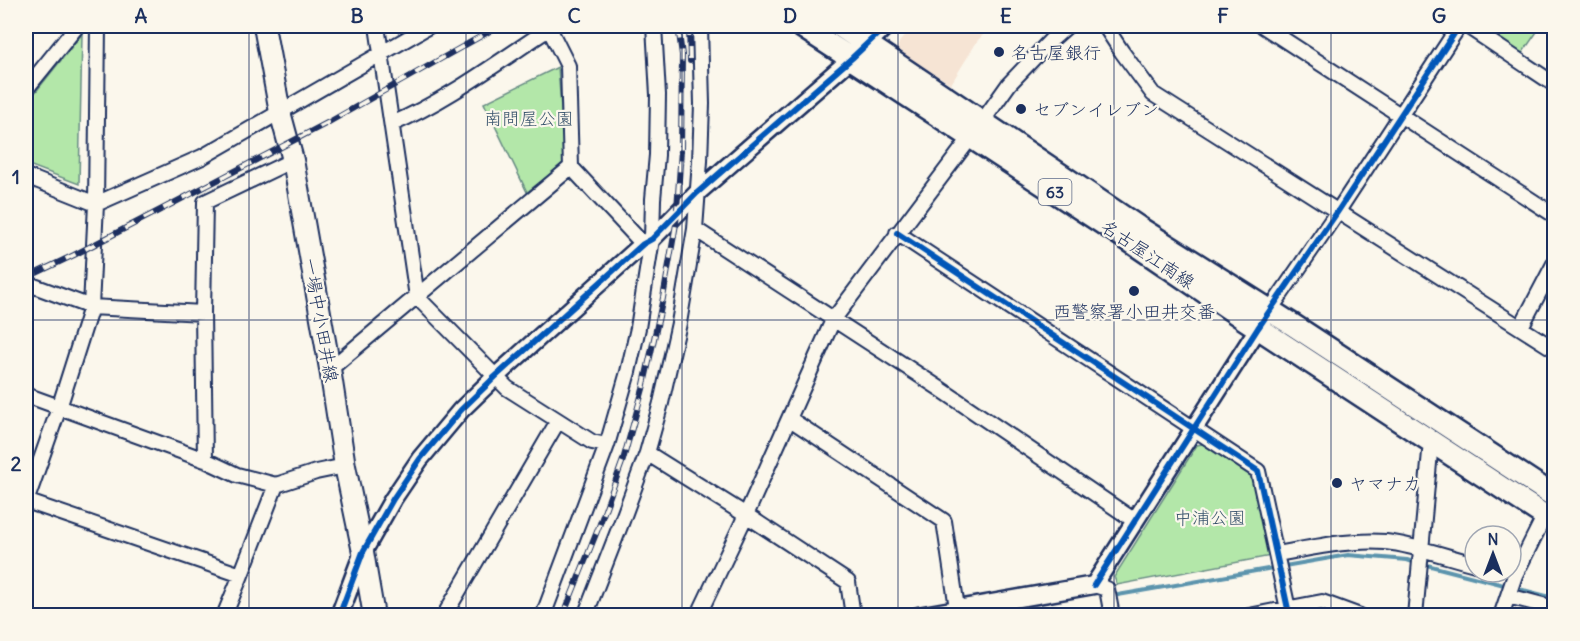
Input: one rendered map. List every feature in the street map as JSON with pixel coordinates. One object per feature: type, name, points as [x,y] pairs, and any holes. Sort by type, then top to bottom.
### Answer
[{"type":"main road","name":"一場中小田井線","points":[[264,26],[280,112],[292,160],[345,466],[374,615]]},
{"type":"main road","name":"名古屋江南線","points":[[801,26],[859,51],[1552,507]]},
{"type":"main road","name":"名古屋江南線","points":[[840,26],[859,51]]},
{"type":"main road","name":"名古屋江南線","points":[[1264,319],[1437,445],[1552,507]]},
{"type":"street","points":[[26,89],[78,26]]},
{"type":"street","points":[[98,26],[96,204],[91,307],[26,502],[241,575]]},
{"type":"street","points":[[377,26],[417,297],[507,388],[592,442],[607,445]]},
{"type":"street","points":[[26,176],[96,204],[202,157],[429,26]]},
{"type":"street","points":[[392,124],[407,118],[465,84],[541,34],[549,26],[568,66],[572,166],[648,241]]},
{"type":"street","points":[[543,615],[607,445],[638,328],[657,155],[654,26]]},
{"type":"street","points":[[585,615],[647,453],[662,403],[679,323],[695,230],[700,161],[702,104],[700,26]]},
{"type":"street","points":[[339,615],[363,552],[393,499],[420,459],[461,410],[648,241],[697,192],[886,26]]},
{"type":"street","points":[[698,615],[790,419],[833,320],[1009,84],[1067,26]]},
{"type":"street","points":[[1106,26],[1153,94],[1554,349]]},
{"type":"street","points":[[1263,26],[1554,215]]},
{"type":"street","points":[[1094,585],[1264,319],[1459,26]]},
{"type":"street","points":[[1467,26],[1554,84]]},
{"type":"street","points":[[204,460],[205,202],[292,160]]},
{"type":"street","points":[[330,369],[572,166]]},
{"type":"street","points":[[695,230],[939,388],[1135,520]]},
{"type":"street","points":[[897,233],[1258,471],[1288,612]]},
{"type":"street","points":[[1521,327],[1554,264]]},
{"type":"street","points":[[26,283],[91,307],[203,313]]},
{"type":"street","points":[[26,295],[41,289]]},
{"type":"street","points":[[26,395],[204,460],[237,475],[276,485],[316,472],[345,466]]},
{"type":"street","points":[[790,419],[944,521],[957,608]]},
{"type":"street","points":[[444,615],[558,421]]},
{"type":"street","points":[[1415,615],[1430,452],[1437,445]]},
{"type":"street","points":[[647,453],[848,582],[853,615]]},
{"type":"street","points":[[224,615],[276,485]]},
{"type":"street","points":[[1523,554],[1552,507]]},
{"type":"street","points":[[1277,557],[1339,543],[1386,542],[1463,561]]},
{"type":"street","points":[[1501,615],[1509,595],[1510,584]]},
{"type":"street","points":[[918,615],[1094,585],[1107,589],[1112,615]]},
{"type":"street","points":[[1509,595],[1554,608]]},
{"type":"street","points":[[1250,615],[1288,612],[1322,602],[1360,615]]},
{"type":"shaded area","points":[[914,26],[980,26],[986,32],[978,40],[951,84],[896,49]]},
{"type":"green space","points":[[1477,26],[1541,26],[1521,55]]},
{"type":"green space","points":[[82,34],[79,184],[26,164],[26,104]]},
{"type":"green space","name":"南問屋公園","points":[[558,67],[565,163],[527,192],[484,103]]},
{"type":"green space","name":"中浦公園","points":[[1207,443],[1251,473],[1271,556],[1117,585],[1114,577],[1197,445]]},
{"type":"waterway","points":[[1118,595],[1348,555],[1407,560],[1416,563]]},
{"type":"waterway","points":[[1423,564],[1554,598]]},
{"type":"railway","points":[[26,278],[329,122],[499,26]]},
{"type":"railway","points":[[563,616],[623,460],[643,389],[663,298],[676,224],[681,150],[682,55],[678,26]]},
{"type":"railway","points":[[689,26],[690,61]]},
{"type":"cycle path","points":[[339,616],[363,552],[393,499],[420,459],[461,410],[643,244],[652,239],[697,193],[886,26]]},
{"type":"cycle path","points":[[1094,585],[1258,328],[1459,26]]},
{"type":"cycle path","points":[[897,233],[1258,471],[1288,616]]},
{"type":"place","name":"名古屋銀行","points":[[999,52]]},
{"type":"place","name":"セブンイレブン","points":[[1021,109]]},
{"type":"place","name":"西警察署小田井交番","points":[[1134,291]]},
{"type":"place","name":"ヤマナカ","points":[[1337,483]]}]
